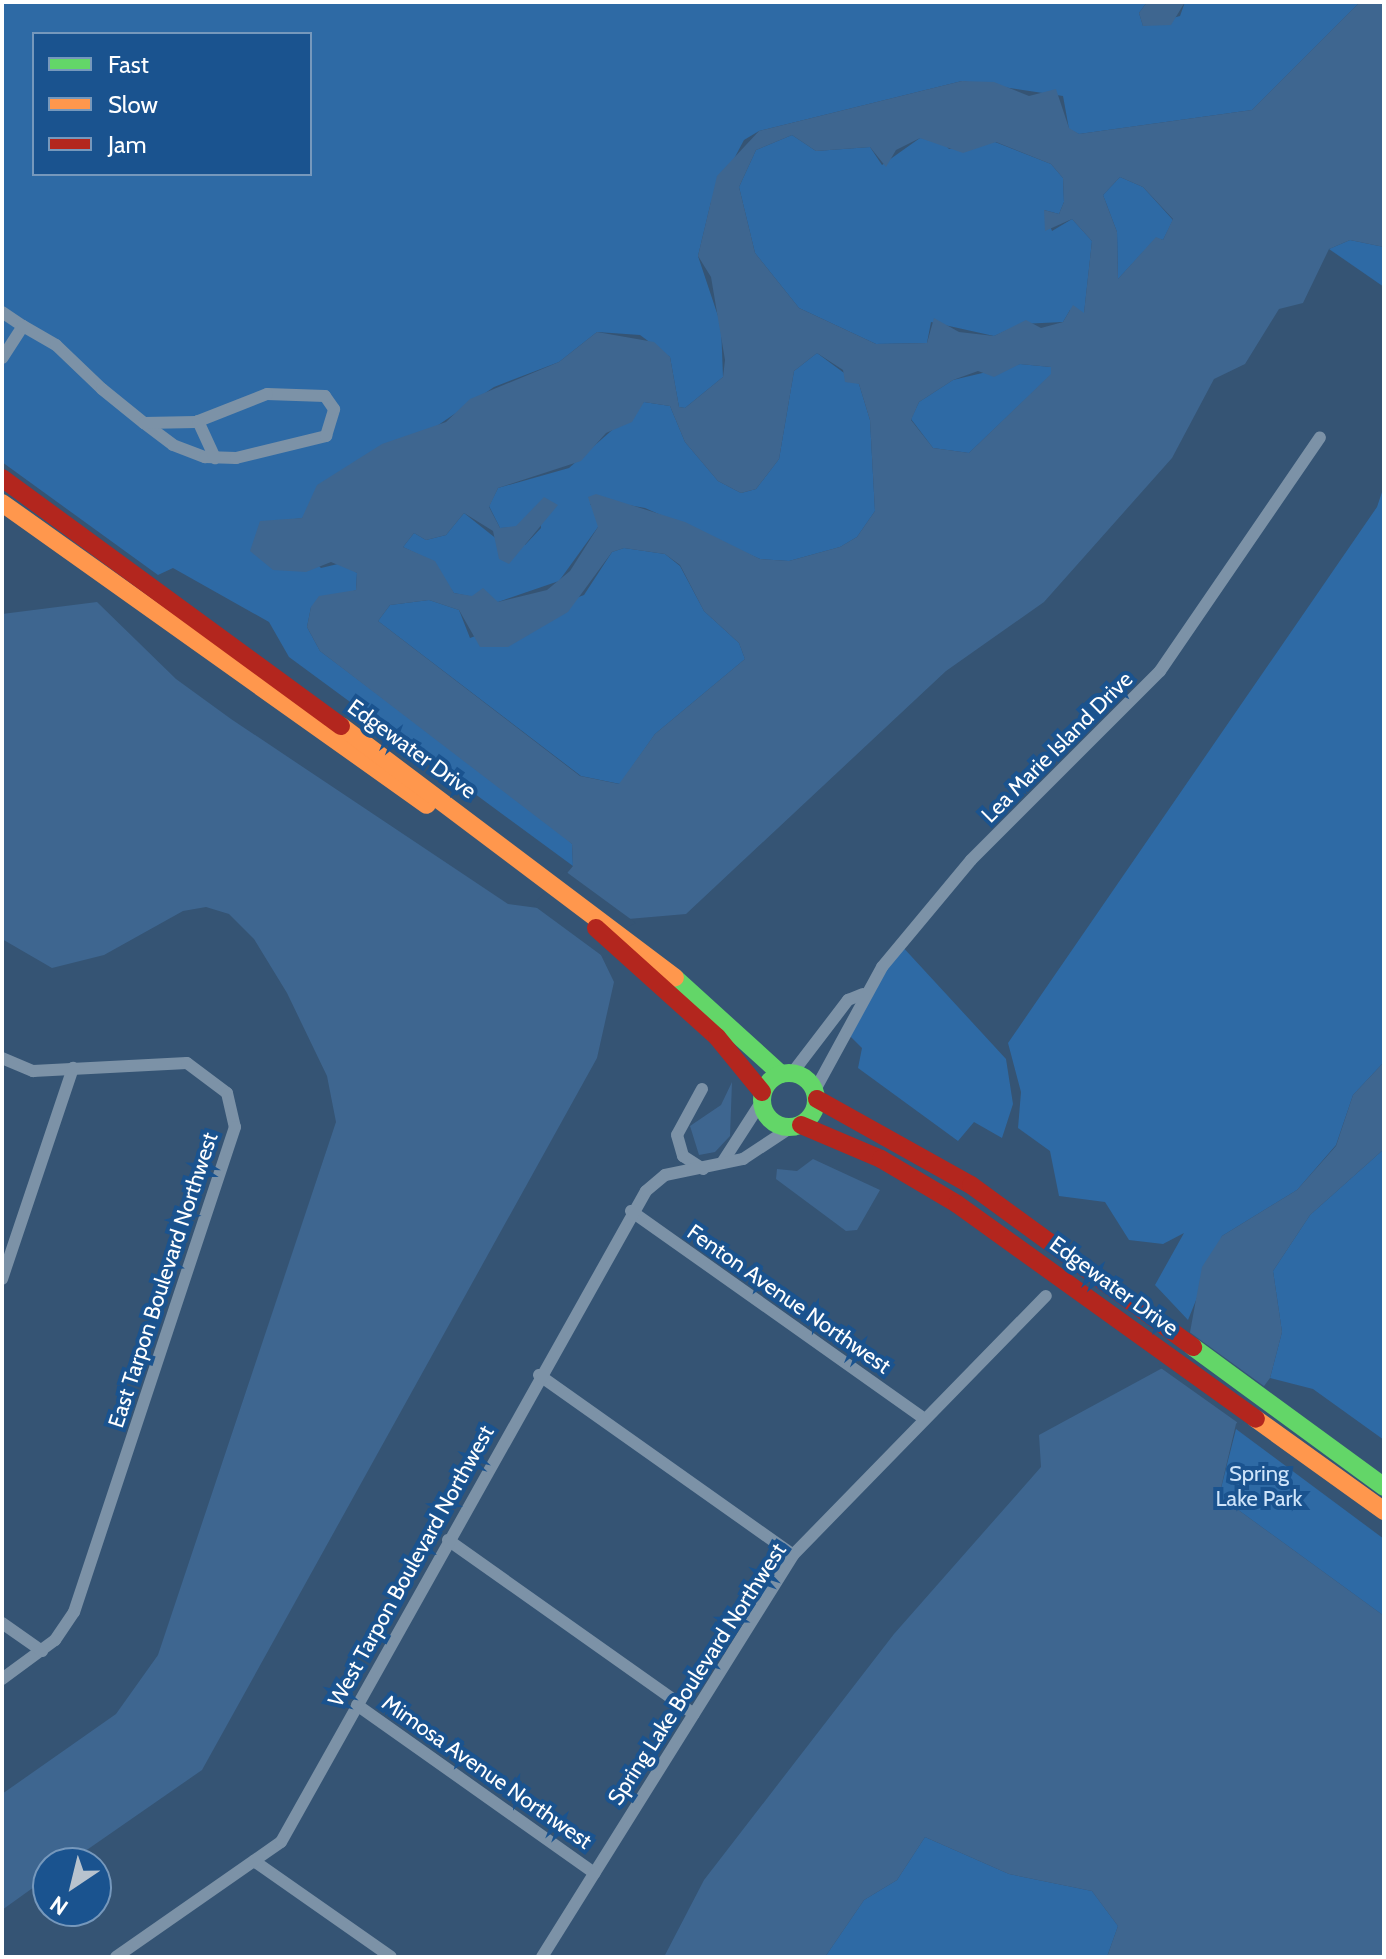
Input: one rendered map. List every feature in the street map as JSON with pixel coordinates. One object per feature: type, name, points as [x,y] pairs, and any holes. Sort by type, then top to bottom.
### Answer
[{"type":"street","points":[[2,312],[56,345],[144,423],[173,445],[215,458],[326,436],[334,409],[325,396],[267,394],[198,421],[144,423]]},
{"type":"street","points":[[2,358],[23,326]]},
{"type":"street","points":[[198,421],[215,458]]},
{"type":"street","name":"Lea Marie Island Drive","points":[[816,1095],[863,994],[971,860],[1160,671],[1320,437]]},
{"type":"street","name":"Edgewater Drive","points":[[2,478],[633,948],[816,1095],[951,1171],[1172,1334],[1379,1504]]},
{"type":"street","name":"Edgewater Drive","points":[[2,503],[533,874]]},
{"type":"street","name":"Edgewater Drive","points":[[633,948],[762,1097],[771,1121],[797,1126],[927,1184],[1161,1350],[1384,1487]]},
{"type":"street","name":"Lea Marie Island Drive","points":[[787,1073],[848,1000],[863,994]]},
{"type":"street","name":"East Tarpon Boulevard Northwest","points":[[2,1058],[33,1071],[187,1063],[227,1093],[235,1127],[74,1612],[42,1651],[2,1679]]},
{"type":"street","points":[[2,1279],[73,1068]]},
{"type":"street","points":[[722,1163],[762,1097],[787,1073]]},
{"type":"street","points":[[702,1089],[677,1135],[683,1156],[703,1169]]},
{"type":"street","points":[[797,1126],[816,1095]]},
{"type":"street","name":"West Tarpon Boulevard Northwest","points":[[116,1957],[281,1842],[631,1211],[665,1175],[743,1159],[797,1126]]},
{"type":"street","name":"Fenton Avenue Northwest","points":[[631,1211],[925,1419]]},
{"type":"street","name":"Spring Lake Boulevard Northwest","points":[[542,1957],[793,1555],[1046,1296]]},
{"type":"street","points":[[539,1375],[793,1555]]},
{"type":"street","points":[[448,1540],[694,1714]]},
{"type":"street","points":[[2,1623],[42,1651]]},
{"type":"street","name":"Mimosa Avenue Northwest","points":[[357,1705],[594,1873]]},
{"type":"street","points":[[254,1861],[391,1957]]},
{"type":"green space","points":[[2,2],[1147,2],[1139,13],[1143,26],[1180,16],[1185,2],[1360,2],[1252,110],[1079,134],[1069,129],[1063,96],[962,81],[759,131],[744,140],[711,202],[698,256],[721,325],[723,377],[685,408],[679,407],[670,357],[640,335],[597,332],[559,362],[494,387],[302,518],[274,522],[321,568],[342,563],[357,573],[356,590],[311,607],[307,627],[320,651],[559,831],[572,844],[573,866],[289,657],[269,622],[173,568],[158,575],[2,462]]},
{"type":"green space","points":[[792,135],[816,151],[870,147],[882,165],[920,138],[941,140],[949,149],[995,142],[1051,164],[1063,178],[1064,202],[1059,214],[1044,210],[1052,231],[1072,219],[1092,241],[1084,314],[1070,310],[1063,322],[1021,324],[994,336],[931,322],[927,343],[876,344],[799,308],[755,253],[739,187],[756,150]]},
{"type":"green space","points":[[1120,177],[1143,187],[1173,220],[1163,240],[1156,238],[1118,279],[1117,232],[1103,195]]},
{"type":"green space","points":[[1350,240],[1384,247],[1384,287],[1329,249]]},
{"type":"green space","points":[[817,353],[859,384],[870,420],[875,511],[857,537],[840,547],[789,561],[760,559],[645,508],[606,501],[590,504],[601,518],[598,527],[559,581],[498,602],[454,593],[428,559],[403,547],[414,533],[426,540],[446,535],[464,513],[498,540],[525,545],[541,528],[540,503],[516,527],[500,528],[489,506],[498,488],[569,468],[644,402],[670,406],[685,442],[718,481],[741,493],[756,489],[779,459],[794,371]]},
{"type":"green space","points":[[1020,364],[1051,367],[1052,374],[969,453],[933,448],[911,419],[919,402],[953,380]]},
{"type":"green space","points":[[1384,486],[1384,1062],[1353,1095],[1336,1145],[1297,1190],[1222,1236],[1188,1320],[1155,1285],[1184,1233],[1163,1244],[1129,1240],[1105,1202],[1059,1196],[1050,1151],[1018,1128],[1021,1092],[1008,1043],[1377,507]]},
{"type":"green space","points":[[624,548],[665,554],[680,566],[704,611],[739,643],[745,659],[655,734],[620,784],[581,776],[378,621],[390,605],[429,600],[459,610],[470,638],[584,595],[612,552]]},
{"type":"green space","points":[[900,944],[1006,1059],[1013,1104],[1002,1138],[974,1122],[958,1141],[858,1068],[862,1048],[850,1036]]},
{"type":"green space","points":[[1384,1149],[1384,1440],[1313,1389],[1270,1378],[1282,1332],[1273,1271],[1310,1215]]},
{"type":"green space","name":"Spring Lake Park","points":[[1236,1429],[1384,1539],[1384,1616],[1219,1496]]},
{"type":"green space","points":[[925,1837],[1009,1874],[1092,1891],[1118,1926],[1107,1957],[825,1957],[864,1900],[897,1880]]},
{"type":"shaded area","points":[[1147,2],[1185,2],[1171,25],[1143,26],[1139,13]]},
{"type":"shaded area","points":[[1360,2],[1384,2],[1384,247],[1350,240],[1329,249],[1303,303],[1279,309],[1245,364],[1214,379],[1172,458],[1044,602],[946,671],[686,914],[628,919],[600,953],[614,982],[597,1058],[202,1770],[91,1847],[32,1847],[32,1888],[2,1910],[2,1794],[116,1714],[158,1655],[336,1122],[327,1076],[287,993],[254,939],[229,914],[206,907],[183,911],[104,955],[52,968],[2,939],[2,614],[97,602],[176,679],[231,719],[508,904],[538,908],[573,866],[572,844],[320,651],[307,627],[311,607],[319,596],[356,590],[357,573],[331,562],[306,572],[273,570],[250,551],[260,521],[302,518],[317,485],[382,444],[446,422],[470,399],[559,362],[597,332],[654,342],[670,357],[679,407],[685,408],[723,377],[725,360],[711,277],[698,256],[717,176],[759,131],[962,81],[994,82],[1029,96],[1056,89],[1069,128],[1079,134],[1252,110]],"holes":[[[792,135],[816,151],[870,147],[886,167],[896,150],[920,138],[963,153],[996,142],[1051,164],[1063,178],[1064,202],[1059,214],[1044,210],[1045,231],[1072,219],[1092,241],[1084,313],[1073,305],[1063,322],[1041,328],[1026,320],[994,336],[959,332],[934,318],[927,343],[876,344],[799,308],[755,253],[739,187],[756,150]],[[1120,177],[1143,187],[1173,219],[1163,240],[1156,237],[1118,279],[1117,232],[1103,195]],[[817,353],[843,370],[845,382],[859,384],[870,420],[875,511],[857,537],[840,547],[789,561],[760,559],[685,522],[596,494],[588,497],[598,527],[570,571],[547,590],[498,602],[483,588],[472,596],[454,593],[435,561],[403,547],[414,533],[426,540],[446,535],[464,513],[493,531],[499,559],[509,564],[558,505],[544,497],[516,526],[500,528],[489,507],[498,488],[581,461],[606,433],[632,422],[644,402],[670,406],[685,442],[718,481],[741,493],[756,489],[779,459],[794,371]],[[1020,364],[1051,367],[1051,374],[969,453],[933,448],[911,420],[919,402],[953,380],[978,371],[994,377]],[[624,548],[665,554],[680,565],[704,611],[739,643],[745,659],[655,734],[619,784],[580,776],[378,621],[390,605],[429,600],[459,610],[480,647],[508,647],[568,612],[612,552]]]},
{"type":"shaded area","points":[[1384,1062],[1384,1149],[1310,1215],[1273,1271],[1282,1332],[1270,1378],[1236,1424],[1219,1496],[1384,1616],[1384,1957],[1107,1957],[1118,1926],[1092,1891],[1009,1874],[925,1837],[897,1880],[864,1900],[825,1957],[664,1957],[704,1880],[894,1634],[1041,1467],[1039,1435],[1168,1365],[1188,1343],[1202,1267],[1222,1236],[1297,1190],[1336,1146],[1353,1095]]},
{"type":"shaded area","points":[[732,1082],[730,1136],[715,1152],[699,1155],[690,1126],[721,1105]]},
{"type":"shaded area","points":[[813,1159],[880,1190],[857,1230],[846,1231],[776,1179],[777,1169],[797,1171]]},
{"type":"pier","points":[[565,871],[636,923],[618,931],[605,958],[533,905]]},
{"type":"pier","points":[[1184,1328],[1268,1389],[1241,1425],[1158,1366],[1184,1341]]},
{"type":"traffic: fast","points":[[675,978],[781,1074]]},
{"type":"traffic: fast","points":[[789,1073],[808,1081],[816,1100],[808,1119],[789,1127],[770,1119],[762,1100],[770,1081],[789,1073]]},
{"type":"traffic: fast","points":[[1193,1347],[1384,1487]]},
{"type":"traffic: slow","points":[[2,503],[427,805]]},
{"type":"traffic: slow","points":[[341,726],[675,978]]},
{"type":"traffic: slow","points":[[1256,1419],[1384,1511]]},
{"type":"traffic: jam","points":[[2,478],[341,726]]},
{"type":"traffic: jam","points":[[596,928],[717,1037],[762,1092]]},
{"type":"traffic: jam","points":[[817,1099],[971,1185],[1193,1347]]},
{"type":"traffic: jam","points":[[801,1125],[881,1159],[957,1204],[1256,1419]]}]
